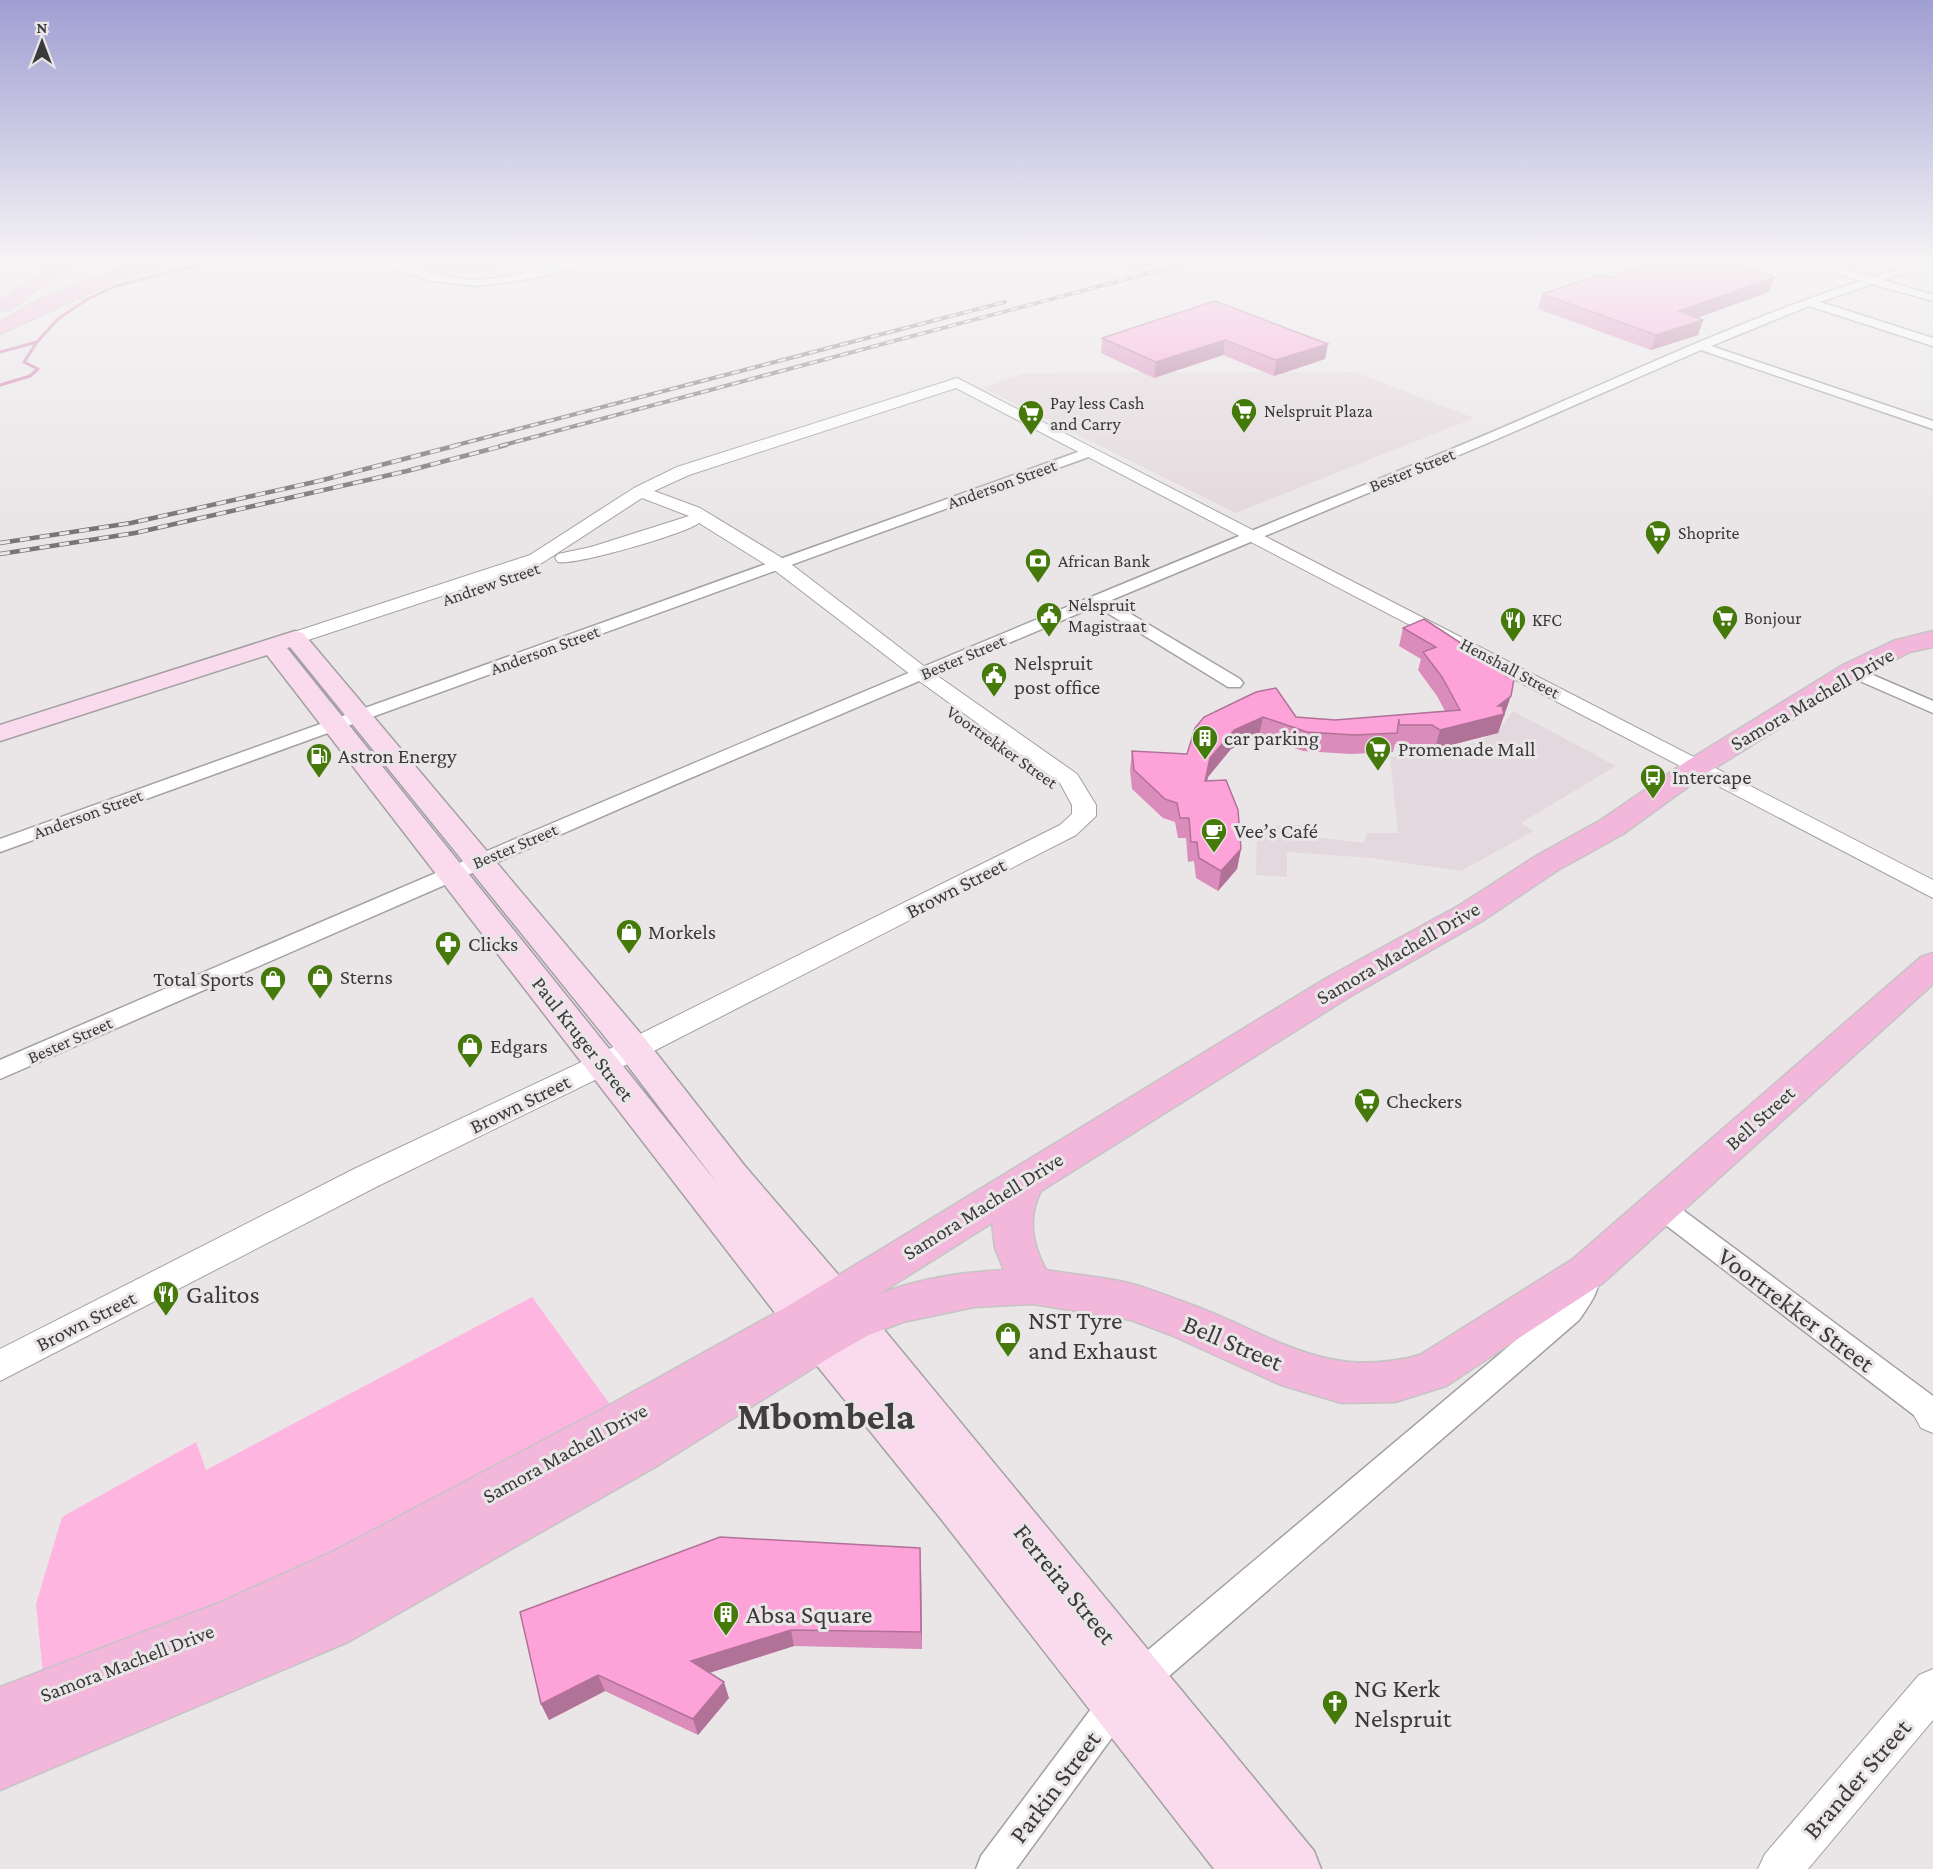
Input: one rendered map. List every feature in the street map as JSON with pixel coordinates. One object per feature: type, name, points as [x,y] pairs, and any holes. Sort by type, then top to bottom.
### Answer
[{"type":"main road","name":"Samora Machell Drive","points":[[0,1763],[330,1624],[641,1451],[1029,1177],[1337,988],[1471,913],[1547,863],[1612,827],[1697,767],[1852,670],[1902,646],[1933,639]]},
{"type":"main road","name":"Paul Kruger Street","points":[[288,646],[465,867],[603,1064],[829,1320]]},
{"type":"main road","name":"Andrew Street","points":[[0,734],[288,646]]},
{"type":"main road","name":"Andrew Street","points":[[0,747],[288,646]]},
{"type":"main road","name":"Paul Kruger Street","points":[[465,867],[634,1049],[731,1175],[829,1320]]},
{"type":"main road","name":"Bell Street","points":[[829,1320],[931,1295],[974,1289],[1034,1286],[1131,1302],[1185,1321],[1296,1371],[1342,1383],[1395,1382],[1431,1372],[1588,1271],[1933,965]]},
{"type":"main road","points":[[1029,1177],[1013,1208],[1012,1231],[1021,1265],[1034,1286]]},
{"type":"main road","name":"Samora Machell Drive","points":[[0,1713],[229,1624],[390,1549],[829,1320]]},
{"type":"main road","name":"Ferreira Street","points":[[829,1320],[1128,1691],[1296,1869]]},
{"type":"main road","name":"Ferreira Street","points":[[1128,1691],[1246,1869]]},
{"type":"street","name":"Bester Street","points":[[0,1070],[465,867],[1250,535],[1515,428],[1697,347]]},
{"type":"street","points":[[1704,347],[1933,425]]},
{"type":"street","name":"Henshall Street","points":[[962,386],[1933,890]]},
{"type":"street","name":"Andrew Street","points":[[288,646],[536,559],[644,498],[683,481],[962,386]]},
{"type":"street","name":"Andrew Street","points":[[288,646],[532,571],[564,558],[683,471],[962,386]]},
{"type":"street","name":"Anderson Street","points":[[0,846],[349,722],[1089,452]]},
{"type":"street","points":[[564,558],[595,552],[691,516],[697,501],[682,489],[683,481]]},
{"type":"street","name":"Voortrekker Street","points":[[644,498],[691,516],[773,567],[1031,770],[1054,786],[1078,796]]},
{"type":"street","points":[[1097,600],[1234,683]]},
{"type":"street","points":[[1852,670],[1933,708]]},
{"type":"street","name":"Brown Street","points":[[0,1366],[367,1177],[634,1049],[1068,830],[1084,816],[1084,805],[1078,796]]},
{"type":"street","name":"Voortrekker Street","points":[[1659,1206],[1931,1413]]},
{"type":"street","name":"Bell Street","points":[[1128,1691],[1569,1312],[1583,1293],[1588,1271]]},
{"type":"street","name":"Parkin Street","points":[[994,1869],[1128,1691]]},
{"type":"street","name":"Brander Street","points":[[1780,1869],[1927,1706]]},
{"type":"shaded area","points":[[1355,372],[1474,418],[1236,513],[983,388],[1024,373]]},
{"type":"shaded area","points":[[1513,711],[1616,766],[1521,823],[1533,831],[1461,871],[1371,858],[1287,852],[1287,877],[1256,875],[1257,826],[1304,825],[1314,837],[1364,843],[1367,833],[1398,833],[1390,757],[1439,751],[1478,742],[1501,727]]},
{"type":"shaded area","points":[[532,1297],[620,1418],[45,1694],[36,1604],[62,1517],[196,1442],[206,1470]]},
{"type":"building","points":[[1123,347],[1202,347],[1156,362]]},
{"type":"building","points":[[1243,347],[1318,347],[1276,360]]},
{"type":"building","points":[[1424,619],[1482,657],[1490,656],[1506,676],[1514,679],[1511,696],[1498,706],[1502,706],[1504,714],[1440,730],[1432,725],[1399,725],[1399,719],[1397,733],[1354,735],[1307,732],[1263,717],[1234,730],[1210,758],[1205,781],[1226,780],[1238,810],[1241,849],[1221,871],[1199,858],[1197,842],[1191,842],[1189,818],[1180,818],[1177,803],[1165,799],[1134,770],[1132,751],[1187,754],[1195,728],[1204,717],[1256,692],[1276,688],[1296,717],[1335,720],[1460,710],[1442,677],[1423,652],[1436,647],[1403,628]]},
{"type":"building","name":"Absa Square","points":[[720,1537],[920,1548],[921,1632],[791,1630],[691,1661],[724,1682],[693,1719],[598,1675],[541,1704],[520,1612]]},
{"type":"waterway","points":[[0,352],[18,347]]},
{"type":"waterway","points":[[0,385],[30,376],[38,369],[24,362],[34,347]]},
{"type":"railway","points":[[453,446],[832,347]]},
{"type":"railway","points":[[500,446],[871,347]]},
{"type":"railway","points":[[0,543],[131,523],[319,481],[458,445]]},
{"type":"railway","points":[[0,554],[135,533],[407,471],[506,445]]},
{"type":"place","name":"Nelspruit Plaza","points":[[1244,434]]},
{"type":"place","name":"Pay less Cash and Carry","points":[[1031,436]]},
{"type":"place","name":"Shoprite","points":[[1658,556]]},
{"type":"place","name":"African Bank","points":[[1038,584]]},
{"type":"place","name":"Nelspruit Magistraat","points":[[1049,638]]},
{"type":"place","name":"Bonjour","points":[[1725,641]]},
{"type":"place","name":"KFC","points":[[1513,643]]},
{"type":"place","name":"Nelspruit post office","points":[[994,698]]},
{"type":"place","name":"car parking","points":[[1205,761]]},
{"type":"place","name":"Promenade Mall","points":[[1378,772]]},
{"type":"place","name":"Astron Energy","points":[[319,779]]},
{"type":"place","name":"Intercape","points":[[1653,800]]},
{"type":"place","name":"Vee’s Café","points":[[1214,854]]},
{"type":"place","name":"Morkels","points":[[629,955]]},
{"type":"place","name":"Clicks","points":[[448,967]]},
{"type":"place","name":"Sterns","points":[[320,1000]]},
{"type":"place","name":"Total Sports","points":[[273,1002]]},
{"type":"place","name":"Edgars","points":[[470,1069]]},
{"type":"place","name":"Checkers","points":[[1367,1124]]},
{"type":"place","name":"Galitos","points":[[166,1317]]},
{"type":"place","name":"NST Tyre and Exhaust","points":[[1008,1358]]},
{"type":"place","name":"Absa Square","points":[[726,1637]]},
{"type":"place","name":"NG Kerk Nelspruit","points":[[1335,1726]]},
{"type":"district","name":"Mbombela","points":[[826,1415]]}]
